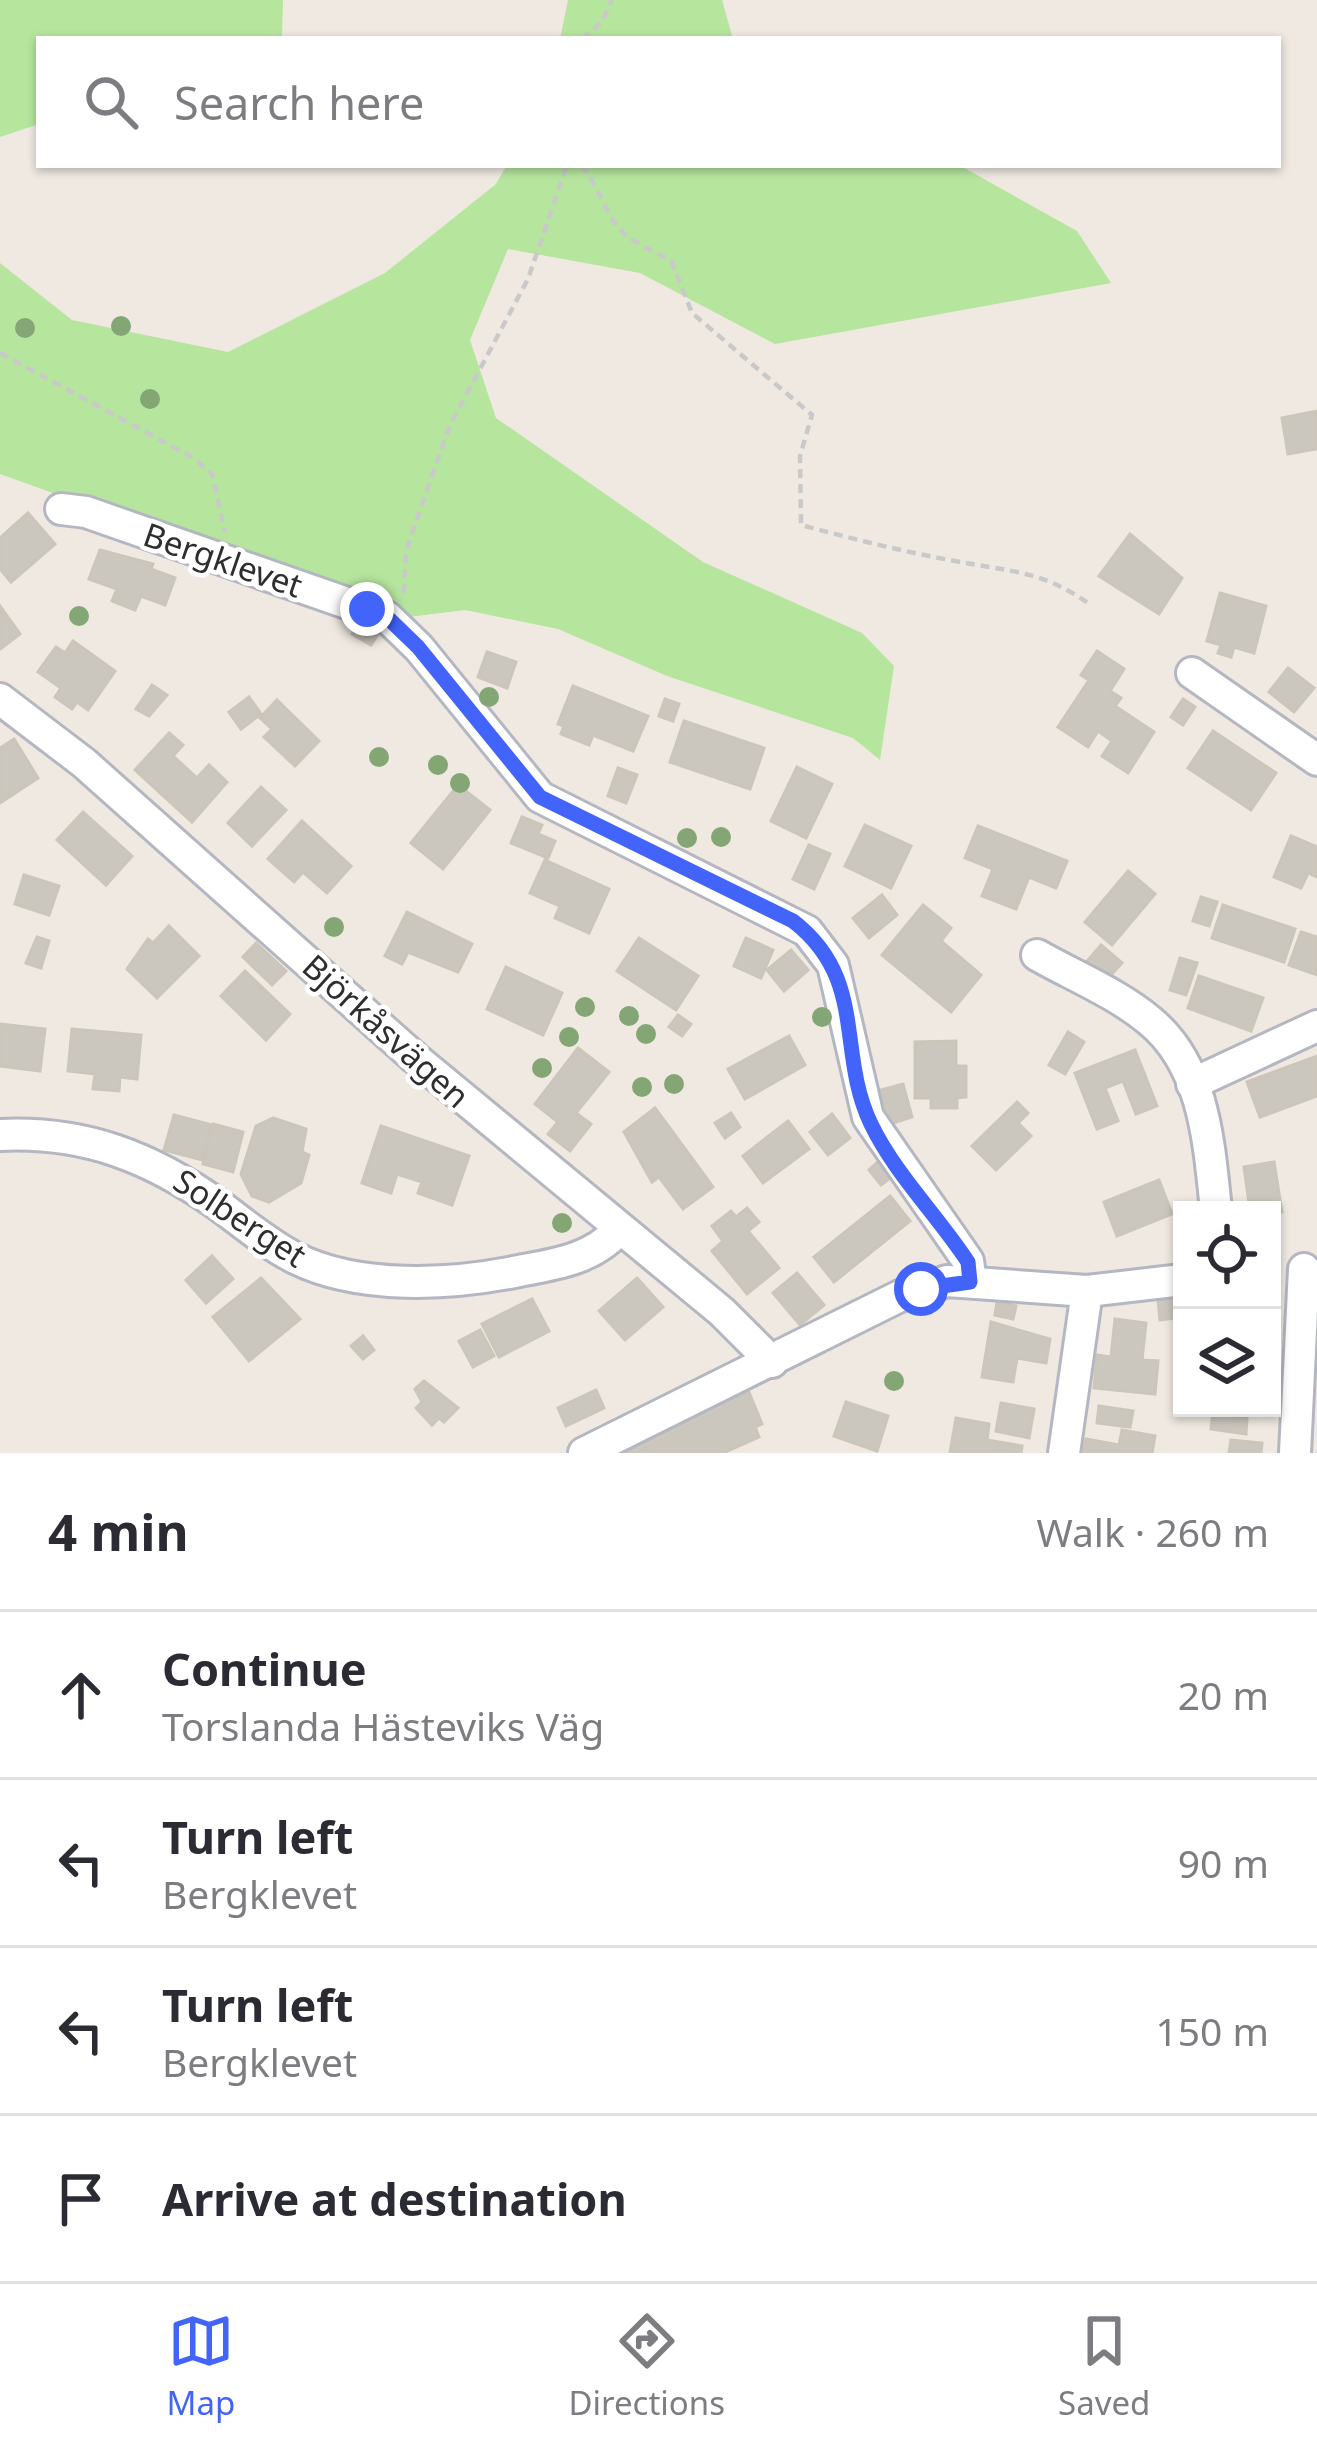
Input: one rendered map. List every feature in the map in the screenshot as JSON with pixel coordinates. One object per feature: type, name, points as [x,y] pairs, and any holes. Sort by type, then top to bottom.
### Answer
[{"type":"street","name":"Bergklevet","points":[[61,509],[86,512],[235,560],[387,617],[418,647],[540,797],[793,921],[826,950],[850,1029],[868,1117],[968,1262],[970,1282]]},
{"type":"street","points":[[1192,673],[1317,760]]},
{"type":"street","name":"Björkåsvägen","points":[[0,699],[84,763],[415,1058],[722,1312],[772,1362]]},
{"type":"street","points":[[1037,955],[1152,1022],[1169,1041],[1204,1111],[1215,1201]]},
{"type":"street","points":[[1192,1084],[1317,1026]]},
{"type":"street","name":"Solberget","points":[[0,1135],[56,1134],[116,1148],[166,1170],[296,1258],[373,1279],[496,1276],[538,1268],[602,1247],[618,1230]]},
{"type":"street","points":[[1295,1453],[1311,1270]]},
{"type":"street","points":[[584,1453],[900,1296],[947,1281],[1087,1291],[1173,1281]]},
{"type":"street","points":[[1064,1453],[1087,1291]]},
{"type":"path","points":[[586,36],[602,22],[612,0]]},
{"type":"path","points":[[387,617],[406,590],[406,551],[449,427],[528,279],[566,168]]},
{"type":"path","points":[[583,168],[602,208],[628,241],[671,260],[692,313],[812,415],[800,455],[801,525],[955,561],[1016,568],[1062,584],[1092,606]]},
{"type":"path","points":[[0,353],[192,457],[212,474],[235,560]]},
{"type":"green space","points":[[0,0],[283,0],[282,36],[36,36],[36,125],[0,137]]},
{"type":"green space","points":[[568,0],[722,0],[732,36],[561,36]]},
{"type":"green space","points":[[505,168],[964,168],[1077,231],[1111,283],[775,344],[640,273],[508,249],[470,340],[496,418],[703,562],[862,633],[894,666],[880,760],[853,738],[667,676],[558,629],[465,610],[400,618],[0,474],[0,263],[72,320],[228,352],[385,273],[496,184]]},
{"type":"building","points":[[1317,411],[1316,449],[1288,454],[1282,418]]},
{"type":"building","points":[[28,513],[55,544],[11,582],[0,569],[0,538]]},
{"type":"building","points":[[1130,534],[1182,578],[1159,614],[1099,576]]},
{"type":"building","points":[[100,550],[153,564],[151,569],[175,578],[165,605],[141,596],[135,610],[112,601],[117,589],[89,579]]},
{"type":"building","points":[[1220,593],[1266,606],[1254,653],[1234,647],[1231,657],[1218,653],[1221,645],[1207,641]]},
{"type":"building","points":[[0,606],[20,634],[0,649]]},
{"type":"building","points":[[359,623],[378,634],[371,645],[352,634]]},
{"type":"building","points":[[73,641],[115,671],[88,710],[77,702],[72,709],[55,697],[61,688],[38,672],[56,647],[65,653]]},
{"type":"building","points":[[1097,651],[1124,669],[1110,691],[1121,698],[1115,706],[1154,732],[1128,773],[1102,756],[1112,741],[1098,731],[1088,747],[1058,727],[1089,680],[1081,675]]},
{"type":"building","points":[[487,652],[516,662],[507,688],[478,677]]},
{"type":"building","points":[[1288,668],[1314,688],[1294,712],[1269,692]]},
{"type":"building","points":[[152,685],[167,695],[149,716],[136,709]]},
{"type":"building","points":[[573,686],[648,716],[633,751],[593,735],[589,745],[561,734],[564,726],[558,724]]},
{"type":"building","points":[[249,697],[261,714],[241,729],[229,712]]},
{"type":"building","points":[[665,699],[679,704],[673,721],[659,716]]},
{"type":"building","points":[[1183,699],[1195,707],[1183,725],[1171,717]]},
{"type":"building","points":[[277,700],[319,741],[295,766],[264,737],[272,729],[260,718]]},
{"type":"building","points":[[684,721],[764,748],[750,789],[670,762]]},
{"type":"building","points":[[1213,731],[1276,773],[1251,810],[1188,768]]},
{"type":"building","points":[[169,733],[183,745],[173,756],[197,778],[209,765],[227,782],[192,822],[135,770]]},
{"type":"building","points":[[14,739],[38,778],[0,803],[0,748]]},
{"type":"building","points":[[797,767],[832,784],[806,838],[771,821]]},
{"type":"building","points":[[618,768],[637,775],[626,803],[608,796]]},
{"type":"building","points":[[458,785],[490,810],[443,869],[411,843]]},
{"type":"building","points":[[261,787],[286,810],[252,846],[228,823]]},
{"type":"building","points":[[83,812],[132,856],[106,885],[57,840]]},
{"type":"building","points":[[522,817],[542,825],[538,834],[555,841],[548,858],[511,843]]},
{"type":"building","points":[[302,821],[351,866],[327,893],[303,872],[294,882],[268,859]]},
{"type":"building","points":[[865,825],[911,846],[891,888],[845,866]]},
{"type":"building","points":[[978,826],[1067,861],[1056,888],[1029,877],[1016,909],[982,896],[993,869],[965,858]]},
{"type":"building","points":[[1291,836],[1317,847],[1317,877],[1308,873],[1301,888],[1274,877]]},
{"type":"building","points":[[809,845],[830,854],[814,889],[793,879]]},
{"type":"building","points":[[545,860],[609,889],[589,933],[555,918],[560,906],[530,893]]},
{"type":"building","points":[[1128,871],[1155,894],[1112,945],[1085,922]]},
{"type":"building","points":[[24,875],[59,886],[49,915],[15,904]]},
{"type":"building","points":[[882,895],[897,915],[869,938],[853,918]]},
{"type":"building","points":[[1201,897],[1217,902],[1209,926],[1193,921]]},
{"type":"building","points":[[923,905],[951,928],[941,941],[981,975],[951,1012],[882,955]]},
{"type":"building","points":[[1223,905],[1295,929],[1284,962],[1212,938]]},
{"type":"building","points":[[407,912],[472,944],[458,972],[408,952],[402,964],[385,956]]},
{"type":"building","points":[[169,926],[199,956],[157,998],[127,969],[148,939],[153,943]]},
{"type":"building","points":[[1301,932],[1317,937],[1317,975],[1289,965]]},
{"type":"building","points":[[37,937],[49,941],[41,968],[26,963]]},
{"type":"building","points":[[639,938],[698,976],[676,1010],[617,971]]},
{"type":"building","points":[[746,938],[773,950],[761,978],[734,966]]},
{"type":"building","points":[[256,943],[286,971],[272,985],[243,957]]},
{"type":"building","points":[[1101,945],[1122,963],[1102,985],[1082,967]]},
{"type":"building","points":[[791,950],[808,970],[784,991],[767,970]]},
{"type":"building","points":[[1180,958],[1197,963],[1186,995],[1170,990]]},
{"type":"building","points":[[506,967],[562,993],[543,1035],[487,1009]]},
{"type":"building","points":[[245,971],[290,1014],[266,1040],[221,996]]},
{"type":"building","points":[[1199,976],[1263,998],[1251,1031],[1188,1008]]},
{"type":"building","points":[[678,1015],[691,1024],[682,1036],[669,1027]]},
{"type":"building","points":[[0,1024],[45,1029],[40,1071],[0,1066]]},
{"type":"building","points":[[72,1029],[141,1035],[137,1079],[120,1077],[119,1091],[93,1089],[95,1074],[68,1071]]},
{"type":"building","points":[[1068,1032],[1084,1042],[1065,1074],[1049,1065]]},
{"type":"building","points":[[789,1036],[805,1065],[745,1099],[728,1069]]},
{"type":"building","points":[[956,1041],[956,1066],[966,1066],[966,1097],[957,1098],[957,1108],[931,1108],[931,1098],[915,1098],[915,1042]]},
{"type":"building","points":[[578,1048],[609,1072],[576,1113],[591,1124],[570,1151],[548,1134],[558,1122],[535,1104]]},
{"type":"building","points":[[1135,1050],[1157,1106],[1136,1114],[1123,1081],[1105,1088],[1118,1121],[1097,1129],[1075,1073]]},
{"type":"building","points":[[1317,1056],[1317,1096],[1260,1117],[1247,1082]]},
{"type":"building","points":[[903,1084],[912,1117],[886,1125],[877,1091]]},
{"type":"building","points":[[1017,1102],[1028,1113],[1018,1123],[1031,1136],[996,1170],[972,1146]]},
{"type":"building","points":[[655,1108],[713,1187],[683,1209],[659,1177],[652,1182],[624,1132]]},
{"type":"building","points":[[731,1113],[740,1127],[725,1138],[715,1123]]},
{"type":"building","points":[[832,1114],[850,1138],[828,1155],[810,1132]]},
{"type":"building","points":[[174,1115],[212,1125],[202,1160],[164,1150]]},
{"type":"building","points":[[273,1118],[306,1129],[302,1152],[309,1155],[301,1183],[269,1202],[252,1196],[241,1174],[256,1126]]},
{"type":"building","points":[[788,1121],[809,1149],[763,1183],[743,1156]]},
{"type":"building","points":[[213,1124],[243,1132],[233,1172],[203,1164]]},
{"type":"building","points":[[381,1126],[469,1156],[452,1205],[418,1193],[422,1182],[397,1174],[391,1193],[362,1183]]},
{"type":"building","points":[[880,1160],[893,1176],[881,1185],[869,1170]]},
{"type":"building","points":[[1274,1162],[1280,1201],[1249,1201],[1244,1167]]},
{"type":"building","points":[[1159,1180],[1172,1214],[1117,1236],[1104,1202]]},
{"type":"building","points":[[890,1196],[910,1221],[834,1282],[814,1257]]},
{"type":"building","points":[[747,1208],[759,1222],[748,1231],[779,1268],[747,1294],[712,1251],[723,1241],[712,1226],[731,1211],[736,1217]]},
{"type":"building","points":[[212,1256],[233,1279],[206,1303],[186,1280]]},
{"type":"building","points":[[797,1273],[824,1305],[800,1325],[773,1293]]},
{"type":"building","points":[[261,1278],[300,1319],[249,1361],[213,1317]]},
{"type":"building","points":[[637,1278],[663,1307],[625,1340],[599,1311]]},
{"type":"building","points":[[1173,1298],[1173,1318],[1160,1320],[1158,1300]]},
{"type":"building","points":[[532,1299],[549,1331],[499,1357],[482,1324]]},
{"type":"building","points":[[997,1302],[1016,1306],[1013,1319],[995,1315]]},
{"type":"building","points":[[1115,1319],[1146,1323],[1142,1360],[1158,1361],[1155,1394],[1094,1388],[1097,1355],[1111,1357]]},
{"type":"building","points":[[991,1322],[1050,1339],[1046,1363],[1017,1358],[1013,1382],[982,1377]]},
{"type":"building","points":[[480,1330],[494,1356],[473,1367],[459,1341]]},
{"type":"building","points":[[363,1336],[374,1350],[363,1359],[351,1346]]},
{"type":"building","points":[[424,1381],[458,1408],[444,1422],[439,1418],[432,1425],[416,1408],[422,1402],[415,1389]]},
{"type":"building","points":[[746,1385],[762,1424],[755,1427],[759,1437],[723,1453],[609,1453]]},
{"type":"building","points":[[596,1390],[604,1408],[566,1426],[558,1408]]},
{"type":"building","points":[[846,1402],[888,1416],[877,1451],[834,1436]]},
{"type":"building","points":[[1001,1403],[1034,1409],[1029,1438],[996,1431]]},
{"type":"building","points":[[1099,1406],[1133,1411],[1130,1427],[1097,1423]]},
{"type":"building","points":[[1212,1417],[1247,1418],[1246,1434],[1211,1429]]},
{"type":"building","points":[[956,1418],[989,1424],[987,1440],[1022,1446],[1021,1453],[950,1453]]},
{"type":"building","points":[[1122,1430],[1155,1436],[1152,1453],[1083,1453],[1086,1439],[1119,1445]]},
{"type":"building","points":[[1231,1440],[1262,1443],[1261,1453],[1229,1453]]},
{"type":"route","points":[[367,609],[387,617],[418,647],[540,797],[793,921],[826,950],[840,985],[868,1117],[968,1262],[970,1282],[947,1281],[921,1289]]}]
